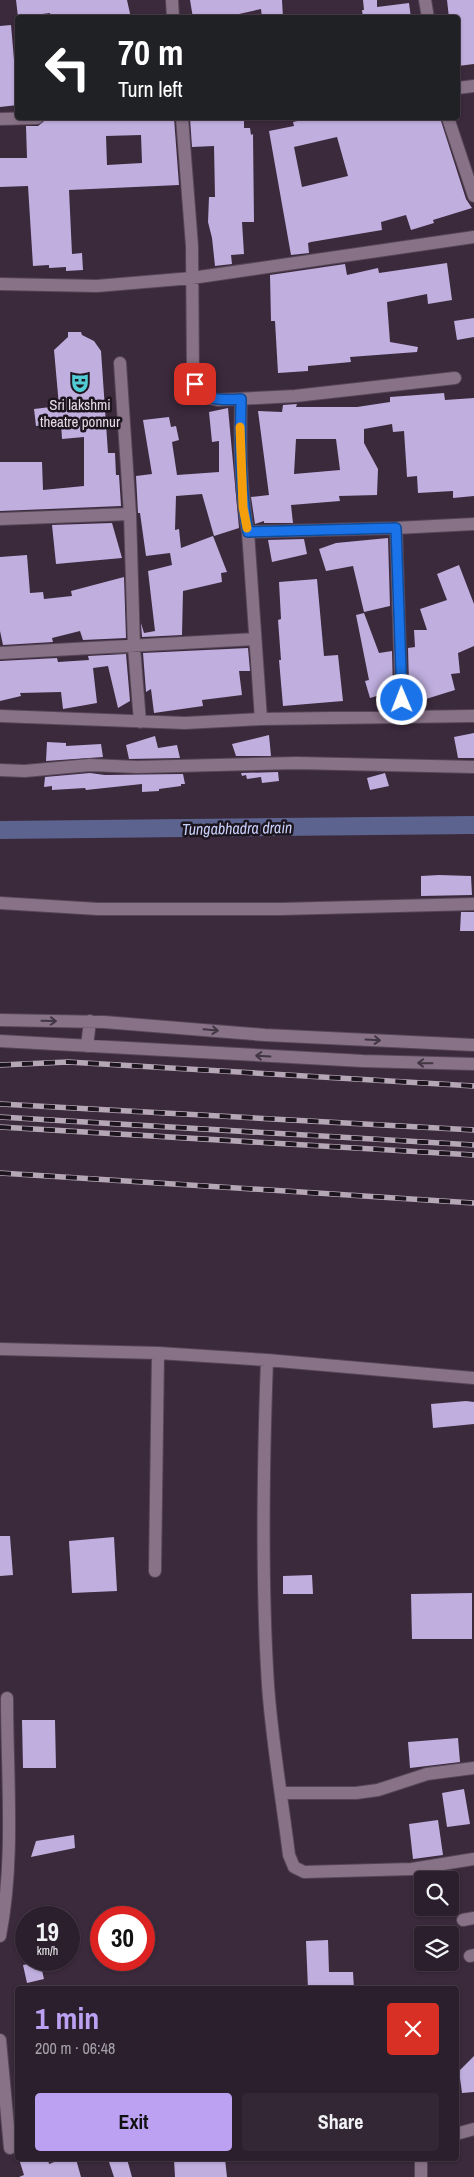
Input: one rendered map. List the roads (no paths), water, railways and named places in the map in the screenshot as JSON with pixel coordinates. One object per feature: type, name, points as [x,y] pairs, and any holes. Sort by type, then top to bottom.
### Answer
[{"type":"street","points":[[172,0],[173,15]]},
{"type":"street","points":[[426,0],[428,15]]},
{"type":"street","points":[[460,88],[474,86]]},
{"type":"street","points":[[0,120],[15,119]]},
{"type":"street","points":[[182,120],[192,246],[193,377],[200,392],[209,398],[218,400],[296,396],[455,378]]},
{"type":"street","points":[[449,120],[474,196]]},
{"type":"street","points":[[0,284],[97,286],[192,278],[474,238]]},
{"type":"street","points":[[120,363],[130,514],[134,647],[140,722]]},
{"type":"street","points":[[241,399],[240,438],[243,507],[248,532],[261,718]]},
{"type":"street","points":[[0,519],[130,514]]},
{"type":"street","points":[[248,532],[474,524]]},
{"type":"street","points":[[396,528],[402,716]]},
{"type":"street","points":[[0,653],[255,639]]},
{"type":"street","points":[[0,716],[185,723],[261,718],[474,716]]},
{"type":"street","points":[[0,770],[25,771],[90,766],[146,767],[297,763],[474,766]]},
{"type":"street","points":[[0,903],[98,909],[281,910],[474,904]]},
{"type":"street","points":[[0,1020],[90,1021],[244,1033],[474,1045]]},
{"type":"street","points":[[87,1046],[90,1021]]},
{"type":"street","points":[[241,1054],[244,1033]]},
{"type":"street","points":[[0,1041],[363,1061],[474,1064]]},
{"type":"street","points":[[0,1349],[158,1353],[267,1360],[474,1378]]},
{"type":"street","points":[[155,1571],[158,1353]]},
{"type":"street","points":[[267,1360],[263,1455],[265,1633],[268,1688],[289,1855],[294,1867],[304,1872],[412,1869],[474,1859]]},
{"type":"street","points":[[0,1936],[4,1916],[8,1857],[7,1698]]},
{"type":"street","points":[[282,1794],[356,1793],[378,1790],[427,1774],[474,1768]]},
{"type":"street","points":[[0,2040],[9,2147]]},
{"type":"street","points":[[459,2133],[474,2129]]},
{"type":"street","points":[[421,2161],[421,2177]]},
{"type":"waterway","name":"Tungabhadra drain","points":[[0,830],[474,825]]},
{"type":"railway","points":[[0,1065],[68,1062],[474,1086]]},
{"type":"railway","points":[[0,1104],[474,1130]]},
{"type":"railway","points":[[0,1117],[474,1145]]},
{"type":"railway","points":[[0,1127],[474,1155]]},
{"type":"railway","points":[[0,1173],[474,1203]]},
{"type":"place","name":"Sri lakshmi theatre ponnur","points":[[80,383]]}]
